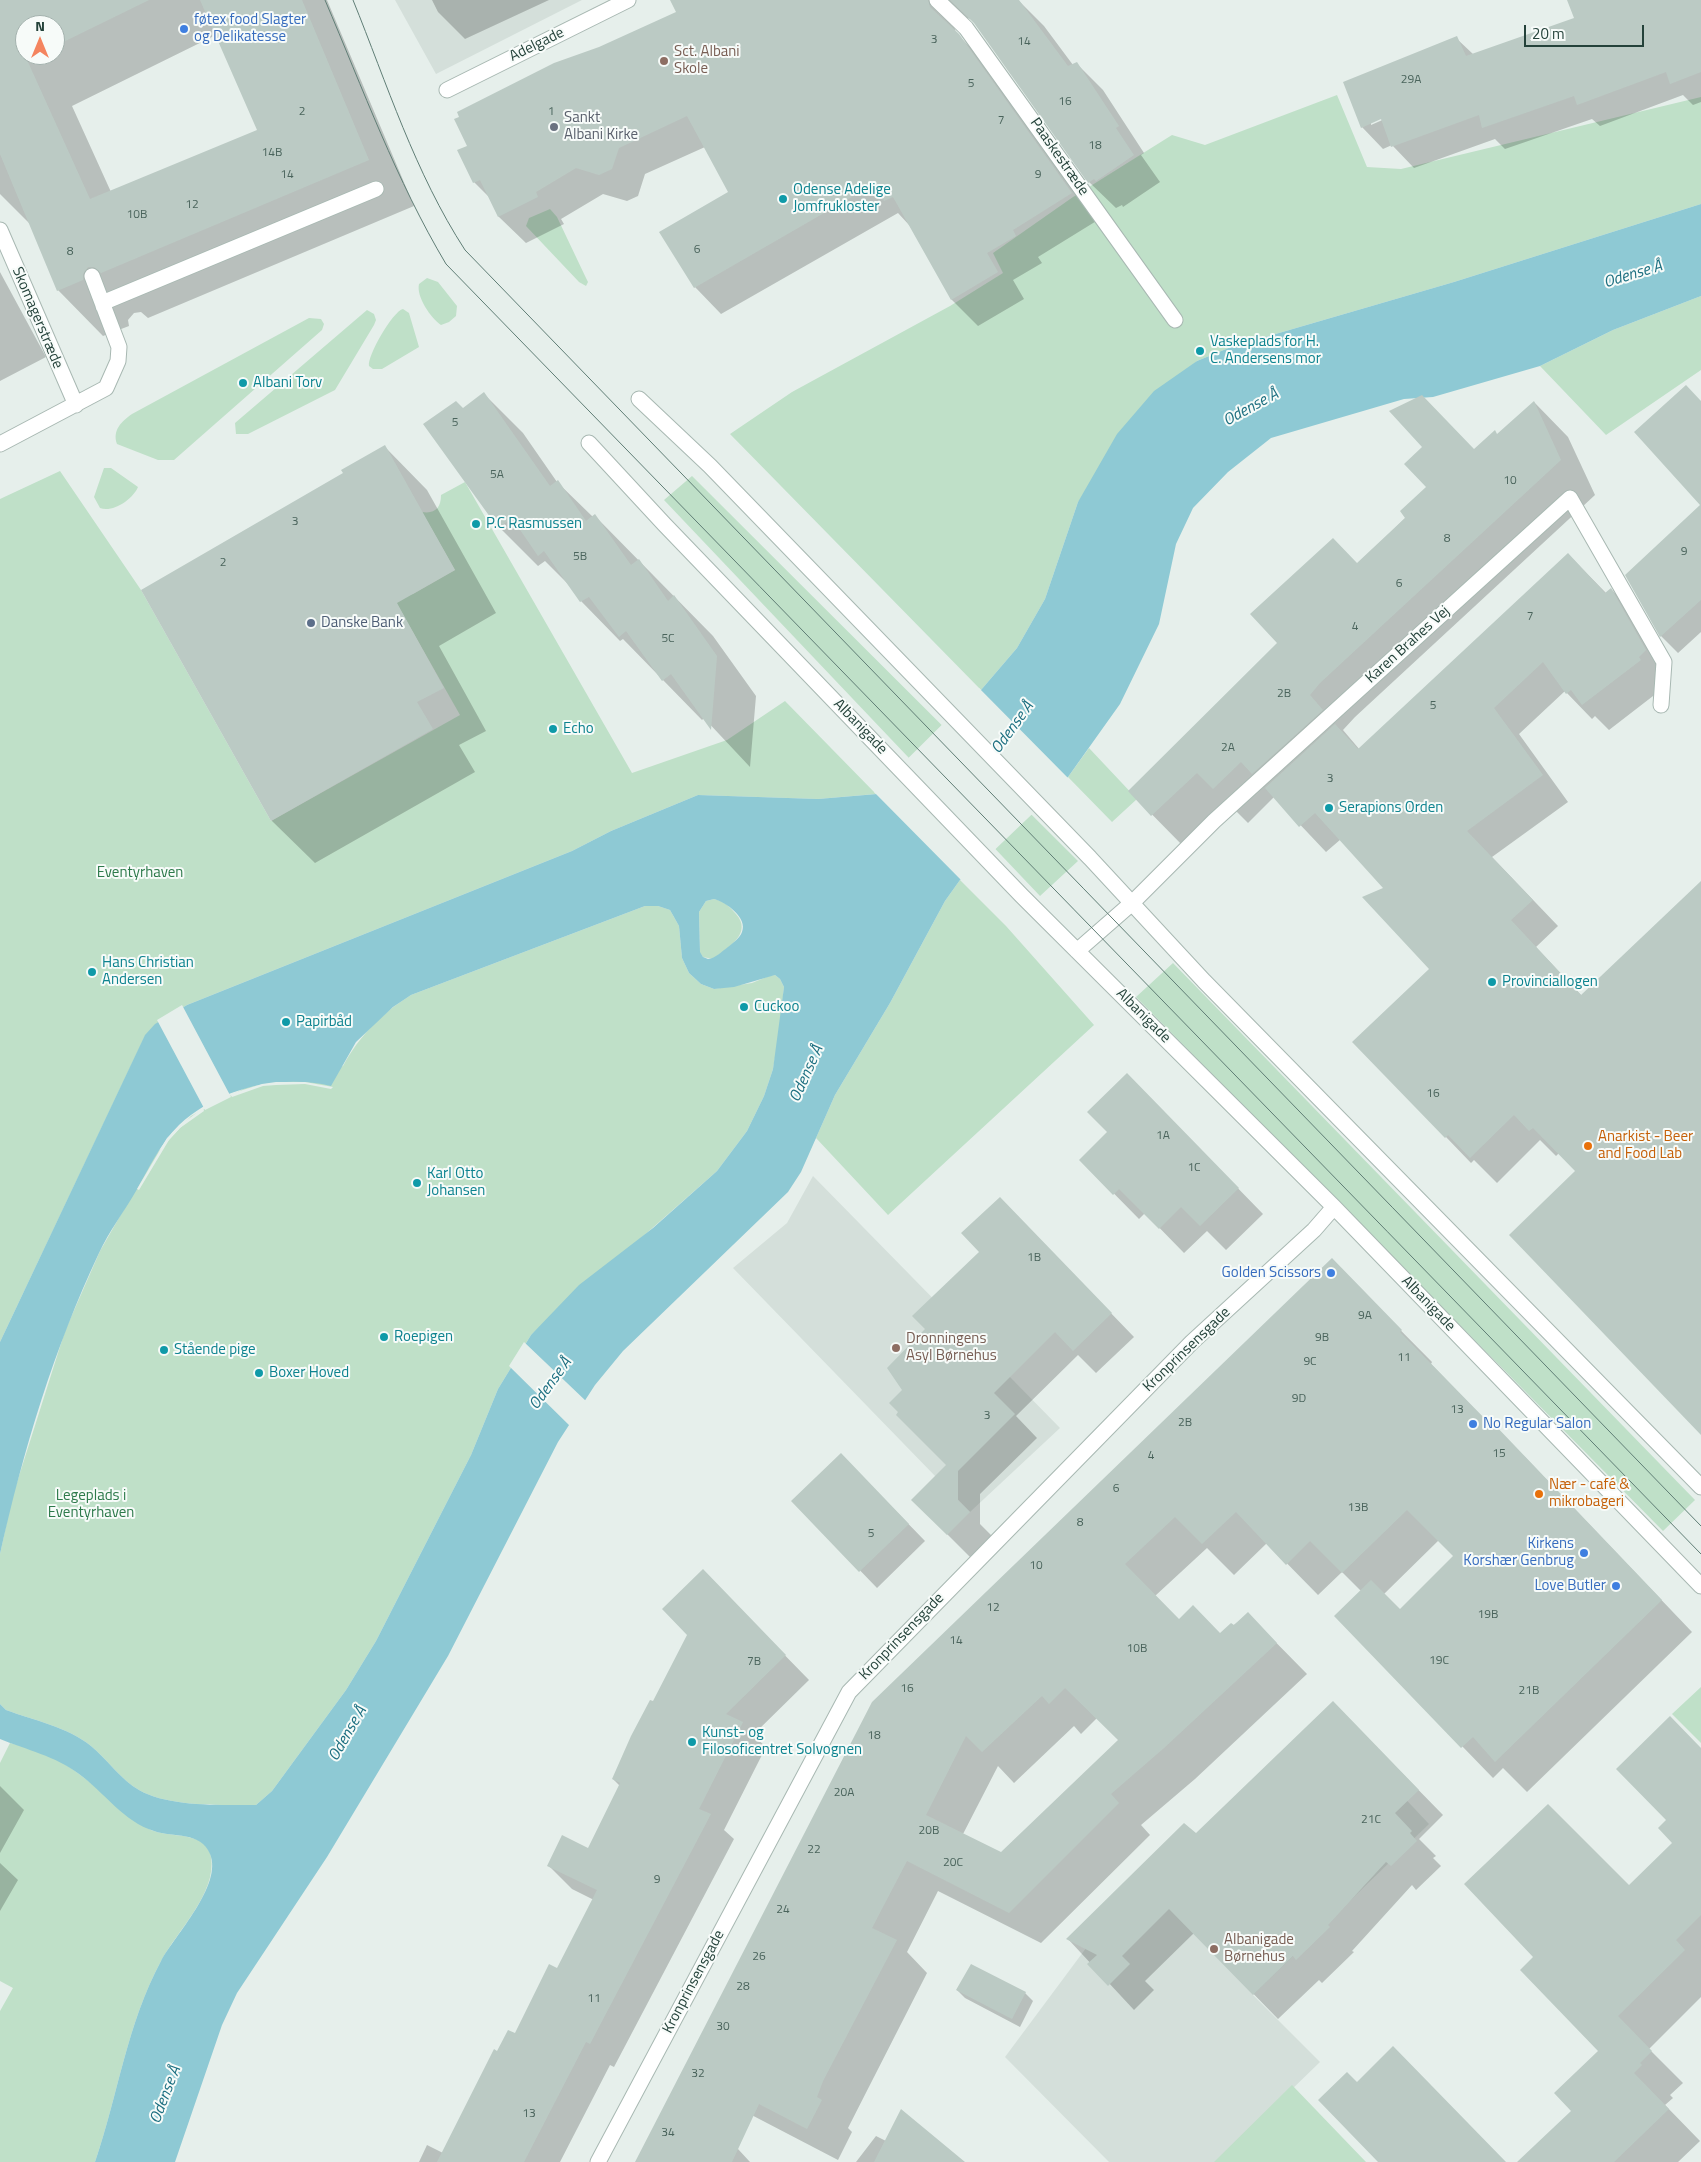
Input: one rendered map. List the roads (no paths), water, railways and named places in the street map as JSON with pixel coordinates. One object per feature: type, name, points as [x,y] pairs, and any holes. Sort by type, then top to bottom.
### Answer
[{"type":"street","name":"Adelgade","points":[[447,90],[628,0]]},
{"type":"street","name":"Paaskestræde","points":[[937,0],[966,28],[1175,320]]},
{"type":"street","points":[[103,306],[107,301],[376,189]]},
{"type":"street","name":"Skomagerstræde","points":[[0,230],[76,405]]},
{"type":"street","points":[[0,444],[106,388],[118,361],[119,346],[92,276]]},
{"type":"street","points":[[639,399],[710,466],[1132,903],[1204,981],[1701,1487]]},
{"type":"street","name":"Albanigade","points":[[589,443],[664,524],[1029,903],[1334,1207],[1701,1586]]},
{"type":"street","name":"Karen Brahes Vej","points":[[1077,950],[1132,903],[1214,821],[1570,498],[1664,662],[1662,705]]},
{"type":"street","name":"Kronprinsensgade","points":[[598,2162],[849,1692],[1192,1342],[1314,1230],[1334,1207]]},
{"type":"water","name":"Odense Å","points":[[1701,204],[1701,296],[1613,330],[1540,366],[1433,397],[1404,399],[1271,438],[1228,472],[1193,508],[1176,544],[1159,624],[1120,704],[1068,777],[960,880],[945,901],[890,1003],[835,1095],[801,1172],[788,1192],[623,1351],[595,1385],[558,1442],[448,1656],[327,1857],[237,1993],[222,2025],[175,2162],[95,2162],[131,2035],[149,1985],[161,1961],[204,1895],[210,1880],[212,1866],[210,1854],[206,1847],[193,1838],[161,1833],[143,1827],[133,1821],[88,1781],[60,1762],[0,1739],[0,1704],[6,1710],[61,1729],[82,1739],[97,1751],[126,1781],[151,1796],[196,1804],[256,1805],[272,1791],[346,1690],[376,1641],[471,1455],[498,1389],[531,1335],[579,1285],[653,1228],[717,1171],[747,1131],[764,1096],[773,1069],[784,987],[780,979],[775,975],[734,987],[714,989],[701,984],[689,973],[682,958],[679,926],[670,910],[658,906],[645,906],[411,995],[393,1007],[356,1042],[331,1086],[291,1082],[250,1087],[231,1093],[195,1112],[172,1132],[160,1148],[107,1237],[83,1289],[41,1400],[0,1554],[0,1342],[145,1035],[155,1024],[187,1005],[572,851],[611,831],[698,795],[818,799],[877,794],[981,690],[1017,648],[1045,599],[1078,502],[1117,434],[1154,391],[1197,361],[1231,347],[1454,282]],"holes":[[[714,899],[735,911],[742,921],[743,927],[741,934],[736,940],[714,957],[708,959],[703,957],[700,952],[699,912],[706,901]]]},
{"type":"tram line","points":[[325,0],[411,200],[446,264],[1701,1554]]},
{"type":"tram line","points":[[353,0],[403,128],[431,190],[465,250],[1701,1526]]},
{"type":"place","name":"føtex food Slagter og Delikatesse","points":[[184,29]]},
{"type":"place","name":"Sct. Albani Skole","points":[[664,61]]},
{"type":"place","name":"Sankt Albani Kirke","points":[[554,127]]},
{"type":"place","name":"Odense Adelige Jomfrukloster","points":[[783,199]]},
{"type":"place","name":"Vaskeplads for H. C. Andersens mor","points":[[1200,351]]},
{"type":"place","name":"Albani Torv","points":[[243,383]]},
{"type":"place","name":"P.C Rasmussen","points":[[476,524]]},
{"type":"place","name":"Danske Bank","points":[[311,623]]},
{"type":"place","name":"Echo","points":[[553,729]]},
{"type":"place","name":"Serapions Orden","points":[[1329,808]]},
{"type":"place","name":"Hans Christian Andersen","points":[[92,972]]},
{"type":"place","name":"Provinciallogen","points":[[1492,982]]},
{"type":"place","name":"Cuckoo","points":[[744,1007]]},
{"type":"place","name":"Papirbåd","points":[[286,1022]]},
{"type":"place","name":"Anarkist - Beer and Food Lab","points":[[1588,1146]]},
{"type":"place","name":"Karl Otto Johansen","points":[[417,1183]]},
{"type":"place","name":"Golden Scissors","points":[[1331,1273]]},
{"type":"place","name":"Roepigen","points":[[384,1337]]},
{"type":"place","name":"Dronningens Asyl Børnehus","points":[[896,1348]]},
{"type":"place","name":"Stående pige","points":[[164,1350]]},
{"type":"place","name":"Boxer Hoved","points":[[259,1373]]},
{"type":"place","name":"No Regular Salon","points":[[1473,1424]]},
{"type":"place","name":"Nær - café & mikrobageri","points":[[1539,1494]]},
{"type":"place","name":"Kirkens Korshær Genbrug","points":[[1584,1553]]},
{"type":"place","name":"Love Butler","points":[[1616,1586]]},
{"type":"place","name":"Kunst- og Filosoficentret Solvognen","points":[[692,1742]]},
{"type":"place","name":"Albanigade Børnehus","points":[[1214,1949]]},
{"type":"park label","name":"Eventyrhaven","points":[[140,873]]},
{"type":"park label","name":"Legeplads i Eventyrhaven","points":[[91,1504]]}]
